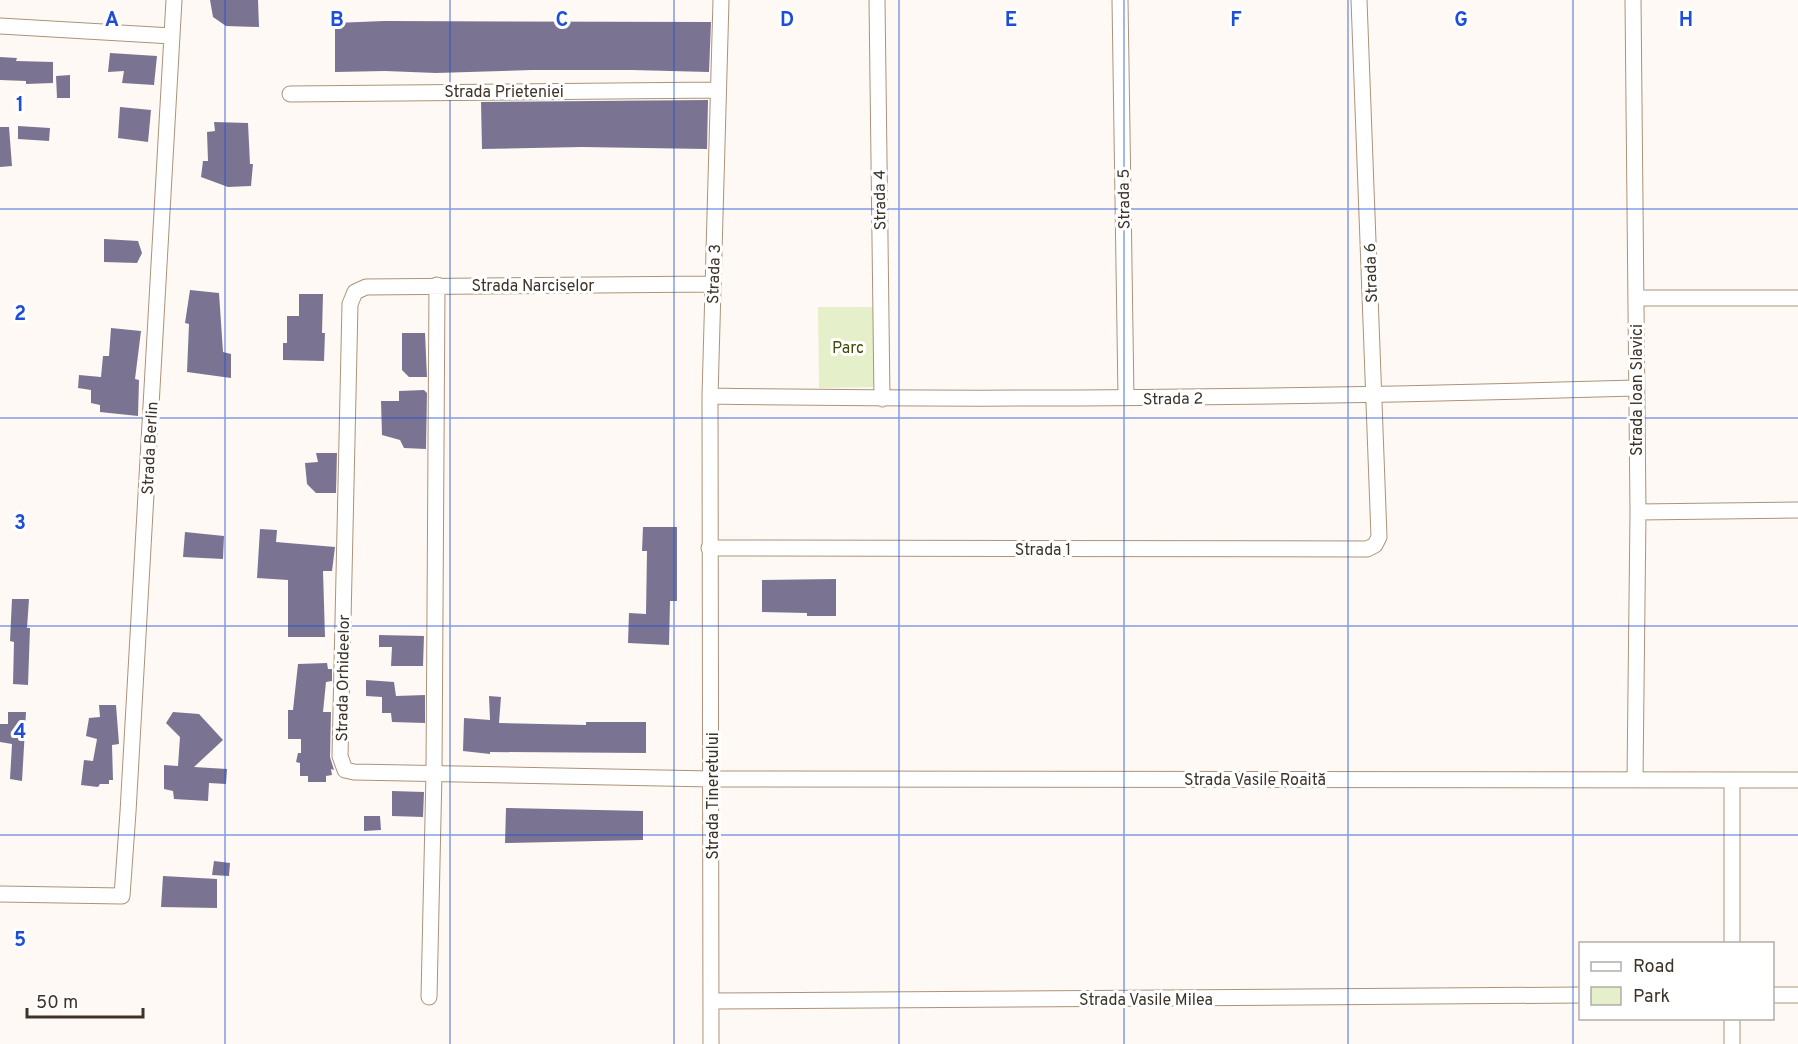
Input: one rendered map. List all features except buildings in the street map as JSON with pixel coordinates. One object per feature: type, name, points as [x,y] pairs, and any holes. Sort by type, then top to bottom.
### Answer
[{"type":"street","name":"Strada Berlin","points":[[0,894],[122,896],[174,0]]},
{"type":"street","name":"Strada 3","points":[[710,548],[710,396],[721,0]]},
{"type":"street","name":"Strada 4","points":[[877,0],[882,399]]},
{"type":"street","name":"Strada 5","points":[[1120,0],[1126,398]]},
{"type":"street","name":"Strada 6","points":[[1359,0],[1379,537],[1375,545]]},
{"type":"street","name":"Strada Ioan Slavici","points":[[1634,0],[1635,388],[1638,512],[1635,780]]},
{"type":"street","points":[[0,26],[172,36]]},
{"type":"street","name":"Strada Prieteniei","points":[[290,93],[718,90]]},
{"type":"street","name":"Strada Narciselor","points":[[355,292],[366,287],[437,285],[713,284]]},
{"type":"street","points":[[429,997],[434,773],[437,285]]},
{"type":"street","name":"Strada Orhideelor","points":[[355,292],[350,304],[340,756],[345,770],[712,779]]},
{"type":"street","points":[[1636,298],[1798,298]]},
{"type":"street","name":"Strada 2","points":[[710,396],[882,399],[1126,398],[1374,395],[1635,388]]},
{"type":"street","points":[[1638,512],[1798,510]]},
{"type":"street","name":"Strada 1","points":[[710,548],[1367,549],[1375,545]]},
{"type":"street","name":"Strada Tineretului","points":[[710,548],[711,1044]]},
{"type":"street","name":"Strada Vasile Roaită","points":[[712,779],[1798,780]]},
{"type":"street","points":[[1732,780],[1732,942]]},
{"type":"street","points":[[1774,994],[1798,995]]},
{"type":"street","name":"Strada Vasile Milea","points":[[712,1001],[1579,995]]},
{"type":"street","points":[[1732,1020],[1732,1044]]},
{"type":"green space","name":"Parc","points":[[818,307],[878,307],[879,387],[819,388]]}]
